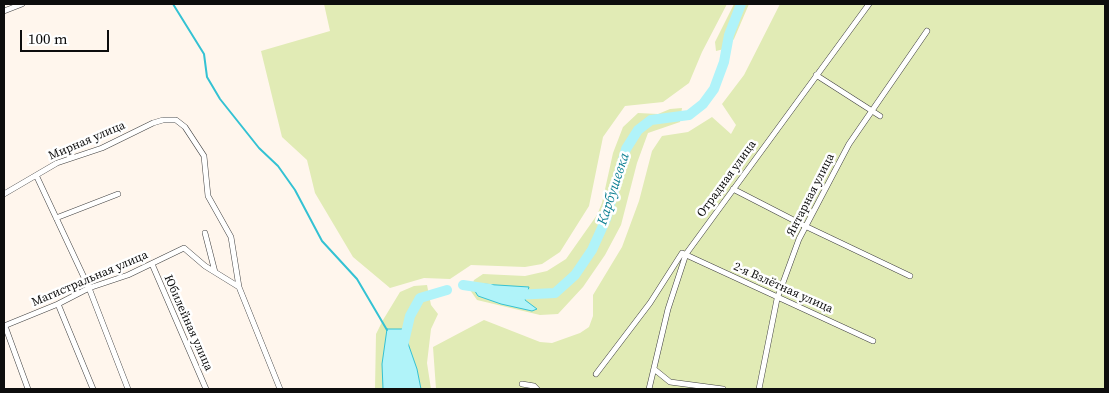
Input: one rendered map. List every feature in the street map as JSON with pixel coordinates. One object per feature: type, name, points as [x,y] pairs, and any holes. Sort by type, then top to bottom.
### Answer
[{"type":"street","points":[[4,11],[22,4]]},
{"type":"street","name":"Отрадная улица","points":[[649,389],[668,309],[686,254],[869,4]]},
{"type":"street","name":"Янтарная улица","points":[[759,389],[778,298],[805,226],[827,181],[872,110],[927,31]]},
{"type":"street","points":[[816,75],[880,116]]},
{"type":"street","name":"Мирная улица","points":[[4,194],[36,177],[56,163],[102,148],[153,123],[163,120],[176,120],[185,127],[204,156],[208,196],[231,237],[239,287]]},
{"type":"street","points":[[36,177],[89,288],[128,389]]},
{"type":"street","points":[[733,189],[910,276]]},
{"type":"street","points":[[56,218],[118,194]]},
{"type":"street","points":[[205,233],[215,272],[239,287],[280,389]]},
{"type":"street","name":"Магистральная улица","points":[[4,326],[58,304],[89,288],[152,264],[184,248],[215,272]]},
{"type":"street","points":[[596,374],[650,303],[682,254],[686,254]]},
{"type":"street","name":"2-я Взлётная улица","points":[[686,254],[873,341]]},
{"type":"street","name":"Юбилейная улица","points":[[152,264],[206,389]]},
{"type":"street","points":[[58,304],[93,389]]},
{"type":"street","points":[[4,326],[28,389]]},
{"type":"street","points":[[654,369],[670,382],[723,389]]},
{"type":"street","points":[[522,384],[534,386],[537,389]]},
{"type":"green space","points":[[324,4],[727,4],[702,52],[689,83],[663,102],[625,106],[603,137],[589,206],[560,252],[542,264],[525,267],[471,265],[450,279],[424,278],[390,288],[353,257],[315,193],[307,160],[282,137],[261,51],[330,31]]},
{"type":"green space","points":[[734,4],[749,4],[734,39],[724,49],[716,51],[715,42]]},
{"type":"green space","points":[[780,4],[1105,4],[1105,389],[436,389],[433,347],[484,320],[540,342],[552,343],[580,333],[589,327],[593,316],[593,295],[622,247],[639,201],[652,151],[662,136],[688,132],[712,117],[731,134],[736,125],[722,104],[744,75]]},
{"type":"green space","points":[[682,108],[680,122],[648,133],[637,163],[621,225],[605,255],[583,287],[558,314],[540,315],[477,300],[470,290],[474,280],[483,274],[525,276],[547,271],[566,259],[597,215],[602,203],[613,153],[623,127],[638,113],[658,114],[670,109]]},
{"type":"green space","points":[[427,285],[431,305],[438,314],[431,329],[427,363],[431,389],[375,389],[376,334],[383,320],[400,292],[414,286]]},
{"type":"water","points":[[481,284],[529,287],[525,300],[537,309],[532,311],[501,304],[478,296],[473,288]]},
{"type":"water","points":[[387,329],[403,329],[417,369],[421,389],[383,389],[382,364]]},
{"type":"waterway","points":[[173,4],[204,54],[207,77],[220,99],[259,148],[278,166],[295,190],[322,241],[357,279],[387,330]]},
{"type":"waterway","name":"Карбушевка","points":[[514,295],[555,293],[575,275],[592,250],[606,219],[626,149],[638,130],[651,120],[689,115],[703,104],[714,89],[724,62],[729,35],[741,4]]},
{"type":"waterway","name":"Карбушевка","points":[[463,285],[490,289]]},
{"type":"waterway","name":"Карбушевка","points":[[403,346],[410,316],[420,298],[447,290]]}]
